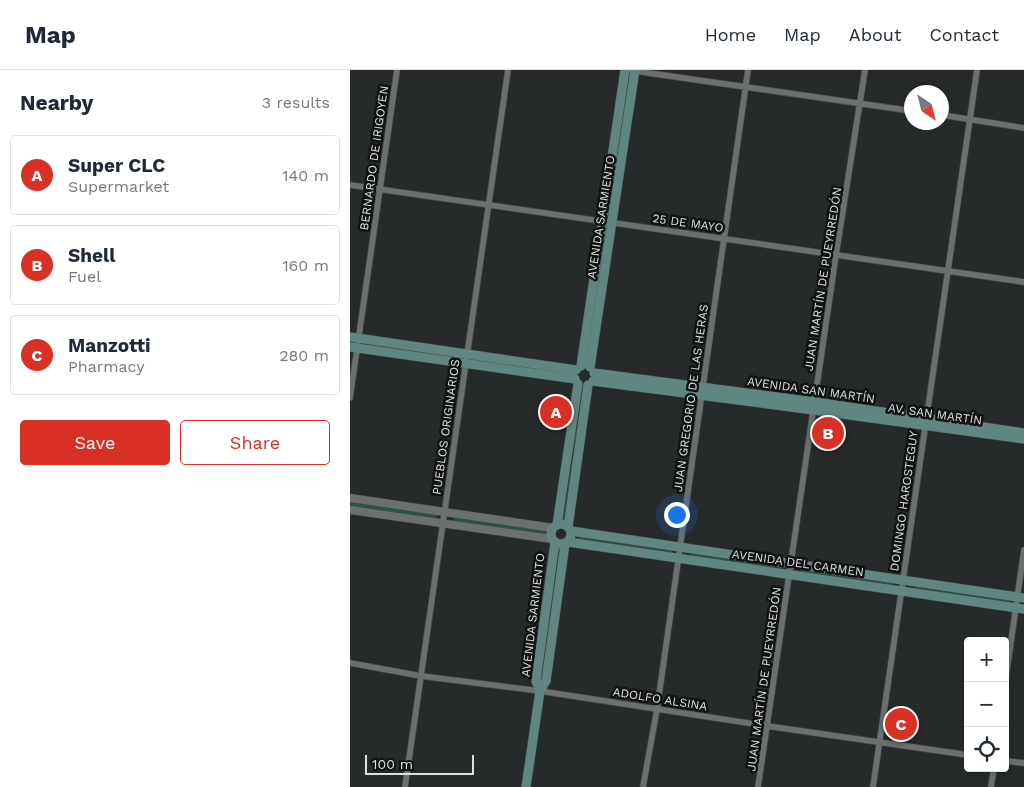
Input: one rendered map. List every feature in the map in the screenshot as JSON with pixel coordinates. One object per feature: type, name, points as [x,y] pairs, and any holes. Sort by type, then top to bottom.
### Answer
[{"type":"main road","name":"AVENIDA SARMIENTO","points":[[569,529],[584,376],[603,222],[631,70]]},
{"type":"main road","name":"AVENIDA SARMIENTO","points":[[555,527],[613,223],[631,70]]},
{"type":"main road","name":"AVENIDA SAN MARTÍN","points":[[354,343],[702,392],[1024,433]]},
{"type":"main road","name":"AV. SAN MARTÍN","points":[[926,422],[1024,440]]},
{"type":"main road","points":[[563,524],[569,529],[571,538],[567,543],[559,544],[553,541],[551,534],[555,527],[563,524]]},
{"type":"main road","name":"AVENIDA DEL CARMEN","points":[[569,529],[1021,598]]},
{"type":"main road","name":"AVENIDA SARMIENTO","points":[[540,691],[536,680],[553,541]]},
{"type":"main road","name":"AVENIDA SARMIENTO","points":[[526,787],[540,691],[546,682],[567,543]]},
{"type":"main road","name":"AVENIDA DEL CARMEN","points":[[567,543],[1020,609]]},
{"type":"street","name":"BERNARDO DE IRIGOYEN","points":[[350,398],[354,343],[380,189],[397,70]]},
{"type":"street","name":"PUEBLOS ORIGINARIOS","points":[[405,787],[508,70]]},
{"type":"street","points":[[631,70],[904,110]]},
{"type":"street","name":"JUAN GREGORIO DE LAS HERAS","points":[[642,787],[657,709],[748,70]]},
{"type":"street","name":"JUAN MARTÍN DE PUEYRREDÓN","points":[[758,787],[865,70]]},
{"type":"street","name":"DOMINGO HAROSTEGUY","points":[[873,787],[977,70]]},
{"type":"street","points":[[949,117],[1024,128]]},
{"type":"street","name":"25 DE MAYO","points":[[350,185],[1024,282]]},
{"type":"street","points":[[350,498],[555,527]]},
{"type":"street","points":[[350,510],[553,541]]},
{"type":"street","points":[[1005,682],[1020,609],[1024,550]]},
{"type":"street","name":"ADOLFO ALSINA","points":[[350,663],[421,676],[540,691],[964,755]]},
{"type":"street","points":[[1009,761],[1024,763]]},
{"type":"street","points":[[991,787],[993,772]]},
{"type":"green space","points":[[582,393],[584,393],[565,520],[563,520]]},
{"type":"green space","points":[[350,502],[437,515],[436,518],[350,506]]},
{"type":"green space","points":[[454,517],[547,531],[547,535],[454,521]]},
{"type":"green space","points":[[580,536],[673,549],[672,553],[579,539]]},
{"type":"green space","points":[[690,552],[782,566],[782,570],[689,556]]},
{"type":"green space","points":[[801,568],[893,581],[893,585],[800,572]]},
{"type":"green space","points":[[916,584],[1009,599],[1010,603],[915,588]]},
{"type":"place","name":"Super CLC","points":[[556,412]]},
{"type":"place","name":"Shell","points":[[828,433]]},
{"type":"place","name":"Manzotti","points":[[901,724]]}]
